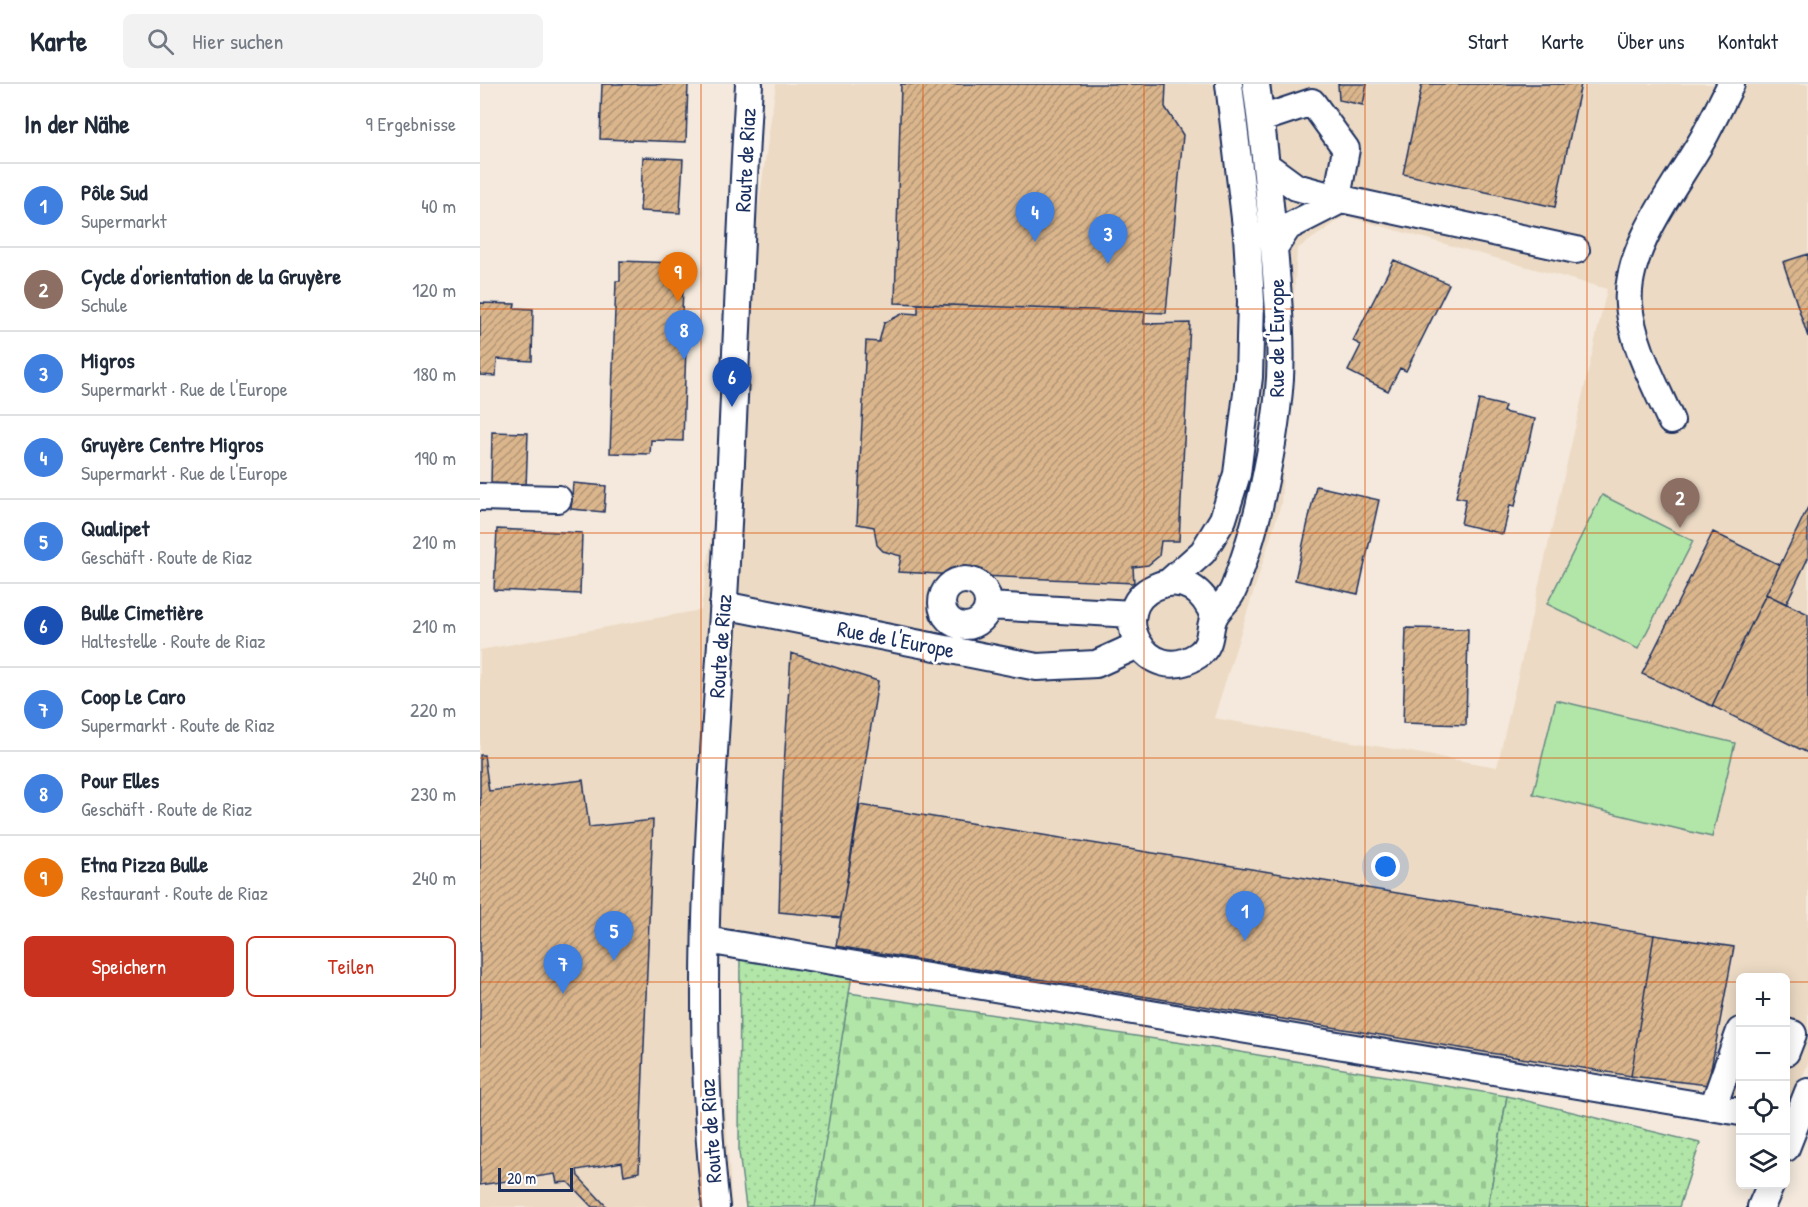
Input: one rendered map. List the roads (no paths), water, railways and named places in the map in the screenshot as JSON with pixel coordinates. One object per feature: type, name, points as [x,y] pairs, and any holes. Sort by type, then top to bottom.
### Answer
[{"type":"street","name":"Route de Riaz","points":[[716,1207],[706,1061],[706,940],[711,793],[723,605],[749,84]]},
{"type":"street","name":"Rue de l'Europe","points":[[1169,582],[1203,552],[1223,519],[1237,474],[1249,377],[1251,301],[1247,235],[1229,84]]},
{"type":"street","name":"Rue de l'Europe","points":[[1214,617],[1232,592],[1253,533],[1268,466],[1280,376],[1274,248],[1256,84]]},
{"type":"street","points":[[1671,421],[1635,340],[1629,304],[1631,271],[1644,238],[1704,136],[1731,84]]},
{"type":"street","points":[[1261,119],[1312,93],[1346,149],[1340,199]]},
{"type":"street","points":[[1266,165],[1296,187],[1340,199],[1576,250]]},
{"type":"street","points":[[1274,248],[1288,227],[1340,199]]},
{"type":"street","points":[[480,497],[558,499]]},
{"type":"street","points":[[1169,582],[1184,584],[1198,591],[1208,603],[1214,617],[1210,639],[1200,654],[1184,663],[1166,663],[1149,657],[1138,645],[1132,630],[1133,614],[1140,598],[1153,587],[1169,582]]},
{"type":"street","name":"Rue de l'Europe","points":[[723,605],[1036,667],[1096,664],[1138,645]]},
{"type":"street","points":[[988,606],[1133,614]]},
{"type":"street","points":[[706,940],[1736,1111]]},
{"type":"street","points":[[1713,1107],[1736,1042]]},
{"type":"street","points":[[1790,1136],[1808,1092]]},
{"type":"street","points":[[1761,1207],[1769,1189]]},
{"type":"place","name":"Gruyère Centre Migros","points":[[1035,242]]},
{"type":"place","name":"Migros","points":[[1108,264]]},
{"type":"place","name":"Etna Pizza Bulle","points":[[678,302]]},
{"type":"place","name":"Pour Elles","points":[[684,360]]},
{"type":"place","name":"Bulle Cimetière","points":[[732,407]]},
{"type":"place","name":"Cycle d'orientation de la Gruyère","points":[[1680,528]]},
{"type":"place","name":"Pôle Sud","points":[[1245,941]]},
{"type":"place","name":"Qualipet","points":[[614,961]]},
{"type":"place","name":"Coop Le Caro","points":[[563,994]]}]
